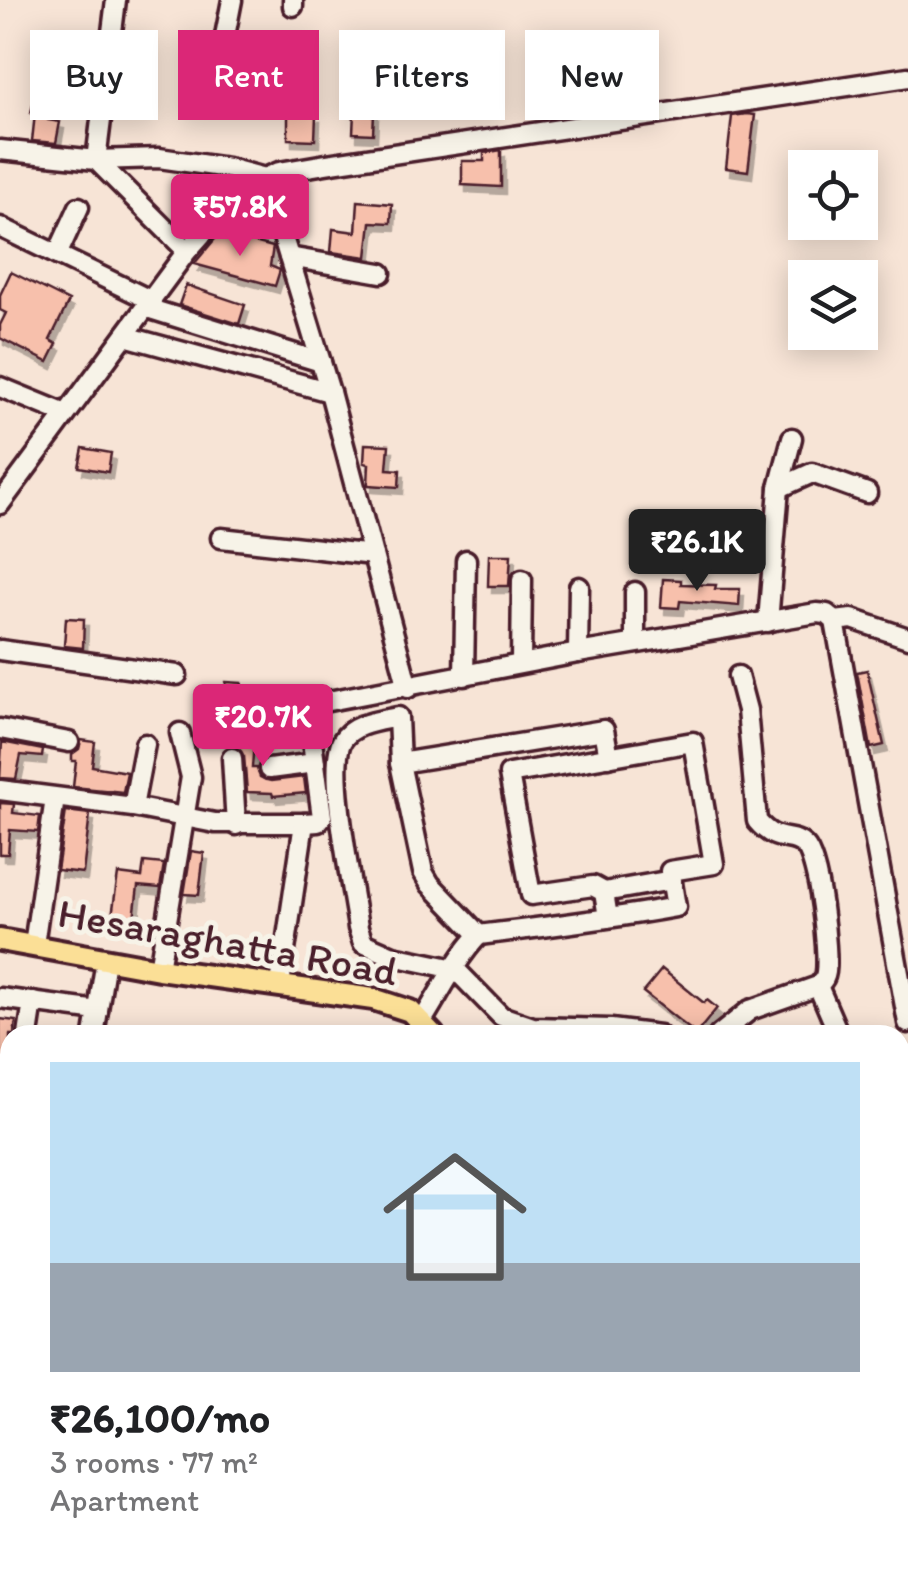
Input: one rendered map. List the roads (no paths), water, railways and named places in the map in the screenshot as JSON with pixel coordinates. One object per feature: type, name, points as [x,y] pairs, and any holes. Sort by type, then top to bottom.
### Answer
[{"type":"main road","name":"Hesaraghatta Road","points":[[0,940],[159,969],[280,984],[399,1005],[424,1025]]},
{"type":"street","points":[[96,160],[116,0]]},
{"type":"street","points":[[226,30],[232,0]]},
{"type":"street","points":[[0,504],[187,250],[240,195],[264,178],[326,164],[908,78]]},
{"type":"street","points":[[0,150],[96,160],[159,158],[228,168],[264,178]]},
{"type":"street","points":[[96,160],[187,250]]},
{"type":"street","points":[[264,178],[330,392],[408,688]]},
{"type":"street","points":[[56,254],[79,207]]},
{"type":"street","points":[[0,227],[149,304],[321,362]]},
{"type":"street","points":[[289,258],[381,273]]},
{"type":"street","points":[[125,336],[330,392]]},
{"type":"street","points":[[0,388],[66,414]]},
{"type":"street","points":[[768,622],[779,488],[792,438]]},
{"type":"street","points":[[779,488],[812,472],[866,493]]},
{"type":"street","points":[[221,538],[373,556]]},
{"type":"street","points":[[464,676],[466,560]]},
{"type":"street","points":[[522,580],[522,663]]},
{"type":"street","points":[[578,653],[580,587]]},
{"type":"street","points":[[635,592],[635,643]]},
{"type":"street","points":[[0,790],[236,825],[318,822],[322,817],[310,726],[311,712],[318,703],[635,643],[827,614],[835,621],[903,964],[908,1023]]},
{"type":"street","points":[[835,621],[852,618],[908,638]]},
{"type":"street","points":[[0,650],[177,675]]},
{"type":"street","points":[[731,1025],[750,1010],[818,986],[826,969],[818,882],[805,846],[798,840],[774,838],[757,821],[747,710],[738,676]]},
{"type":"street","points":[[479,935],[430,884],[424,872],[400,764],[398,717],[364,724],[343,739],[335,766],[363,943],[374,950],[455,970],[501,1016],[527,1025]]},
{"type":"street","points":[[0,729],[69,742]]},
{"type":"street","points":[[400,764],[604,730],[609,757]]},
{"type":"street","points":[[159,969],[191,777],[180,732]]},
{"type":"street","points":[[429,1025],[455,970],[479,935],[676,907],[672,880],[670,871],[714,864],[693,742],[509,774],[530,895],[593,886],[604,892],[672,880]]},
{"type":"street","points":[[134,807],[145,744]]},
{"type":"street","points":[[232,758],[236,825]]},
{"type":"street","points":[[269,768],[315,763]]},
{"type":"street","points":[[34,945],[55,798]]},
{"type":"street","points":[[280,984],[304,823]]},
{"type":"street","points":[[604,892],[608,918]]},
{"type":"street","points":[[96,1025],[106,960]]},
{"type":"street","points":[[818,986],[836,1025]]},
{"type":"street","points":[[0,998],[98,1011]]},
{"type":"street","points":[[29,1025],[32,1002]]}]
